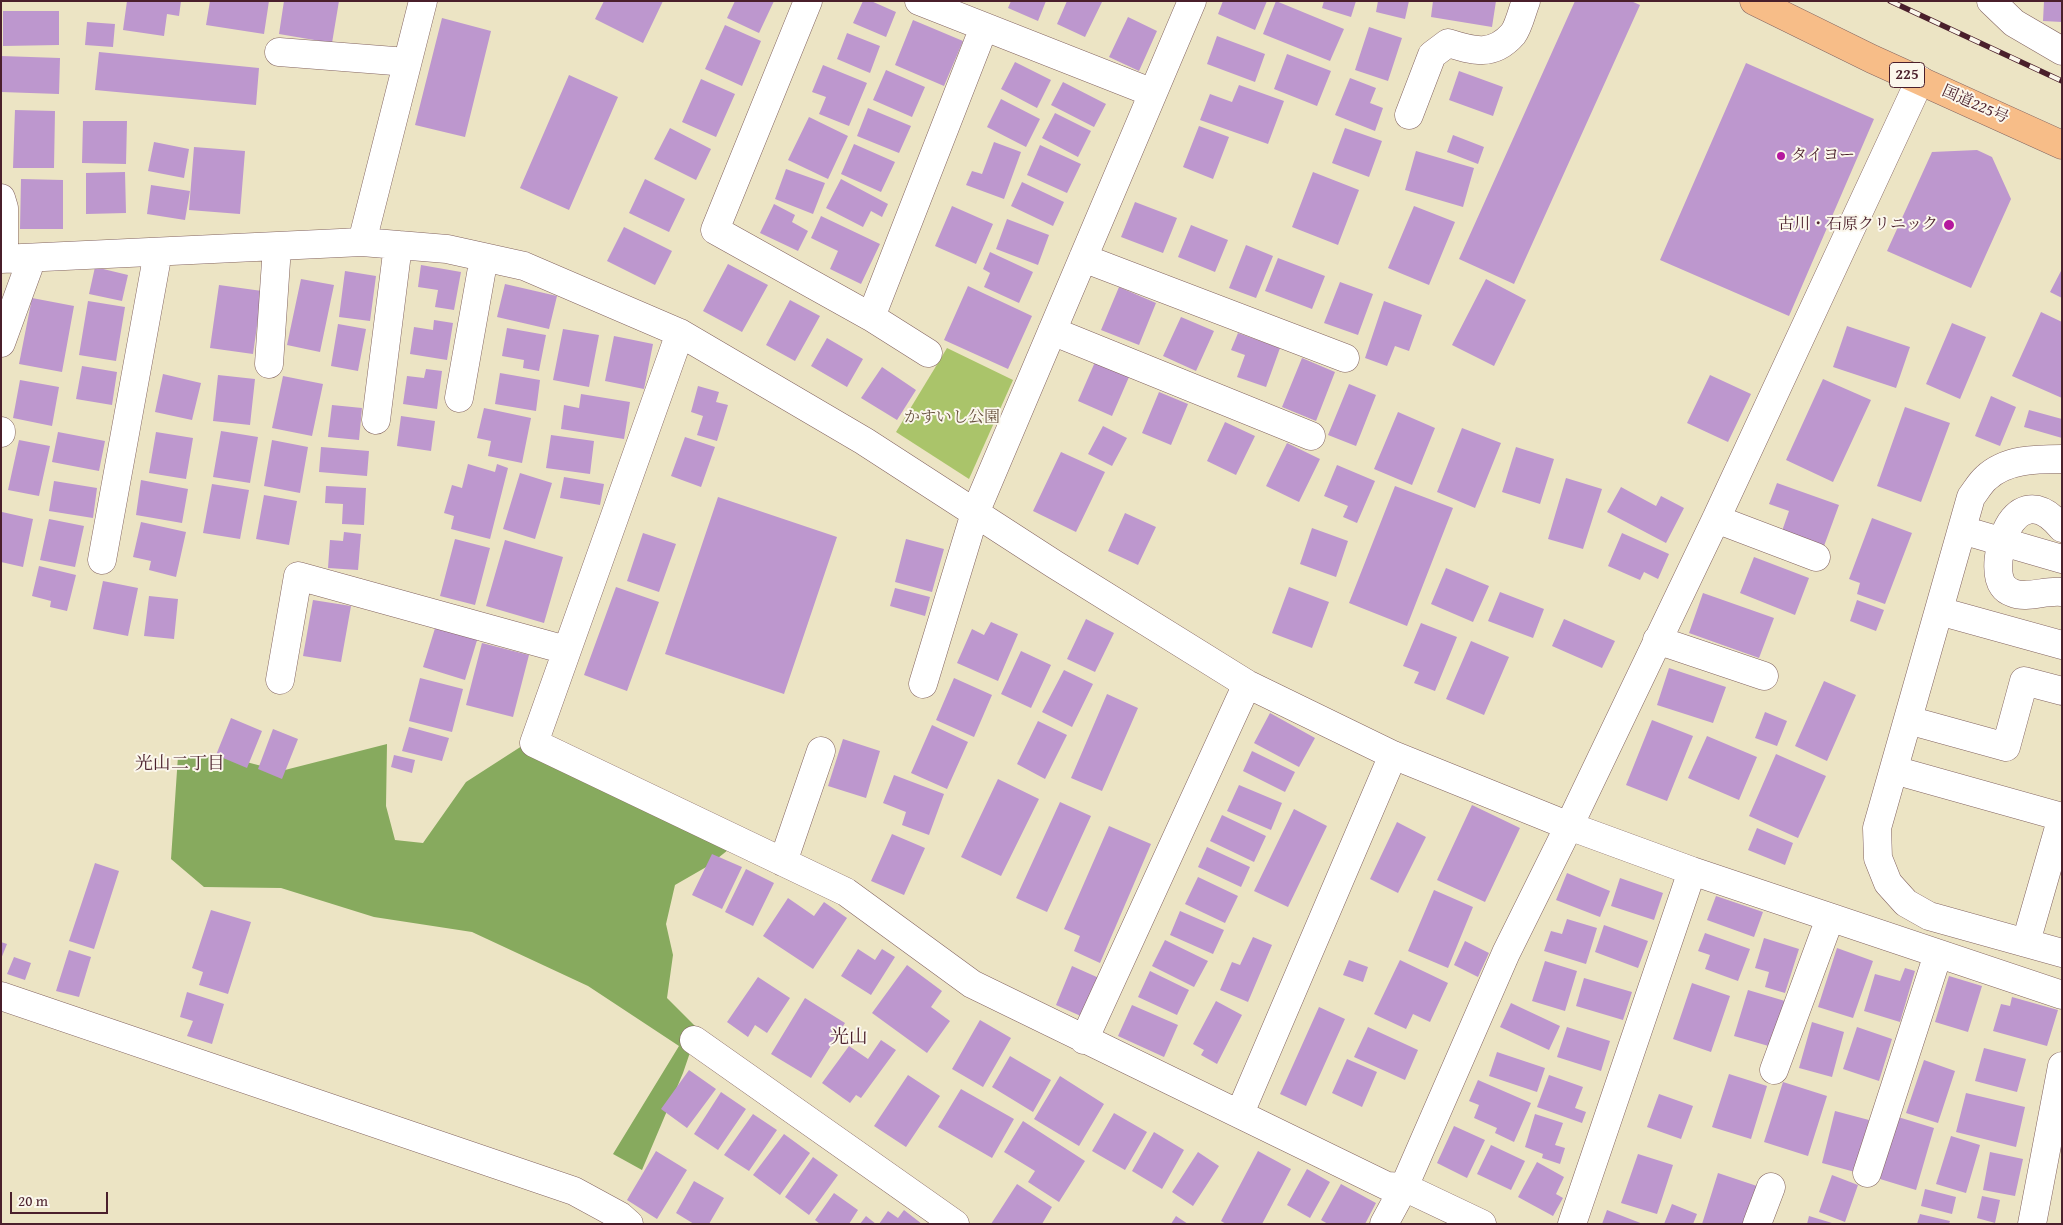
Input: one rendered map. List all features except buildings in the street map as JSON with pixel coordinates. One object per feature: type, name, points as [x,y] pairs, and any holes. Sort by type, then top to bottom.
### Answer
[{"type":"highway","name":"国道225号","points":[[1754,1],[1920,80],[2062,144]]},
{"type":"street","points":[[362,242],[423,1]]},
{"type":"street","points":[[808,1],[715,230],[871,317],[928,352]]},
{"type":"street","points":[[919,1],[1153,93]]},
{"type":"street","points":[[923,684],[975,513],[1192,1]]},
{"type":"street","points":[[1409,115],[1432,55],[1448,43],[1474,51],[1495,49],[1513,33],[1526,1]]},
{"type":"street","points":[[1991,1],[2014,23],[2062,51]]},
{"type":"street","points":[[871,317],[984,27]]},
{"type":"street","points":[[279,52],[407,62]]},
{"type":"street","points":[[1384,1224],[1404,1187],[1506,953],[1570,826],[1716,519],[1920,80]]},
{"type":"street","points":[[1,198],[4,208],[3,259],[362,242],[447,249],[524,266],[680,333],[864,441],[1246,684],[1393,755],[1570,826],[1692,871],[2062,995]]},
{"type":"street","points":[[376,420],[398,245]]},
{"type":"street","points":[[269,364],[277,247]]},
{"type":"street","points":[[102,560],[158,252]]},
{"type":"street","points":[[459,398],[484,257]]},
{"type":"street","points":[[1,344],[32,258]]},
{"type":"street","points":[[1083,258],[1345,358]]},
{"type":"street","points":[[1052,331],[1310,436]]},
{"type":"street","points":[[680,333],[534,743],[846,892],[972,984],[1387,1186],[1404,1187],[1482,1224]]},
{"type":"street","points":[[2062,459],[2024,460],[2002,467],[1986,478],[1971,497],[1877,828],[1878,858],[1888,883],[1906,903],[1929,916],[2062,953]]},
{"type":"street","points":[[2062,528],[2047,513],[2040,509],[2028,508],[2014,518],[2008,528],[1999,559],[1999,574],[2004,587],[2013,593],[2024,596],[2045,591],[2062,592]]},
{"type":"street","points":[[1716,519],[1816,558]]},
{"type":"street","points":[[1962,530],[2062,559]]},
{"type":"street","points":[[280,680],[298,576],[566,650]]},
{"type":"street","points":[[1939,611],[2062,646]]},
{"type":"street","points":[[1657,640],[1764,676]]},
{"type":"street","points":[[1908,720],[2006,747],[2024,681],[2062,691]]},
{"type":"street","points":[[1084,1040],[1246,684]]},
{"type":"street","points":[[783,862],[821,751]]},
{"type":"street","points":[[1240,1113],[1393,755]]},
{"type":"street","points":[[1894,770],[2062,817],[2026,942]]},
{"type":"street","points":[[1572,1224],[1692,871]]},
{"type":"street","points":[[1774,1070],[1830,918]]},
{"type":"street","points":[[1867,1173],[1938,954]]},
{"type":"street","points":[[1,996],[574,1191],[620,1216],[629,1224]]},
{"type":"street","points":[[694,1040],[955,1224]]},
{"type":"street","points":[[2032,1224],[2062,1066]]},
{"type":"street","points":[[1757,1224],[1771,1187]]},
{"type":"green space","name":"かすいし公園","points":[[947,348],[1013,380],[969,479],[896,432]]},
{"type":"green space","points":[[387,744],[386,806],[395,840],[423,843],[466,782],[525,744],[738,842],[708,866],[675,885],[666,924],[673,955],[667,998],[698,1029],[683,1073],[642,1170],[613,1154],[679,1046],[588,986],[472,932],[374,917],[281,888],[204,887],[171,859],[178,756],[227,757],[281,771]]},
{"type":"railway","points":[[1890,1],[2062,81]]},
{"type":"place","name":"タイヨー","points":[[1781,156]]},
{"type":"place","name":"古川・石原クリニック","points":[[1949,225]]},
{"type":"district","name":"光山二丁目","points":[[180,764]]},
{"type":"district","name":"光山","points":[[849,1038]]}]
